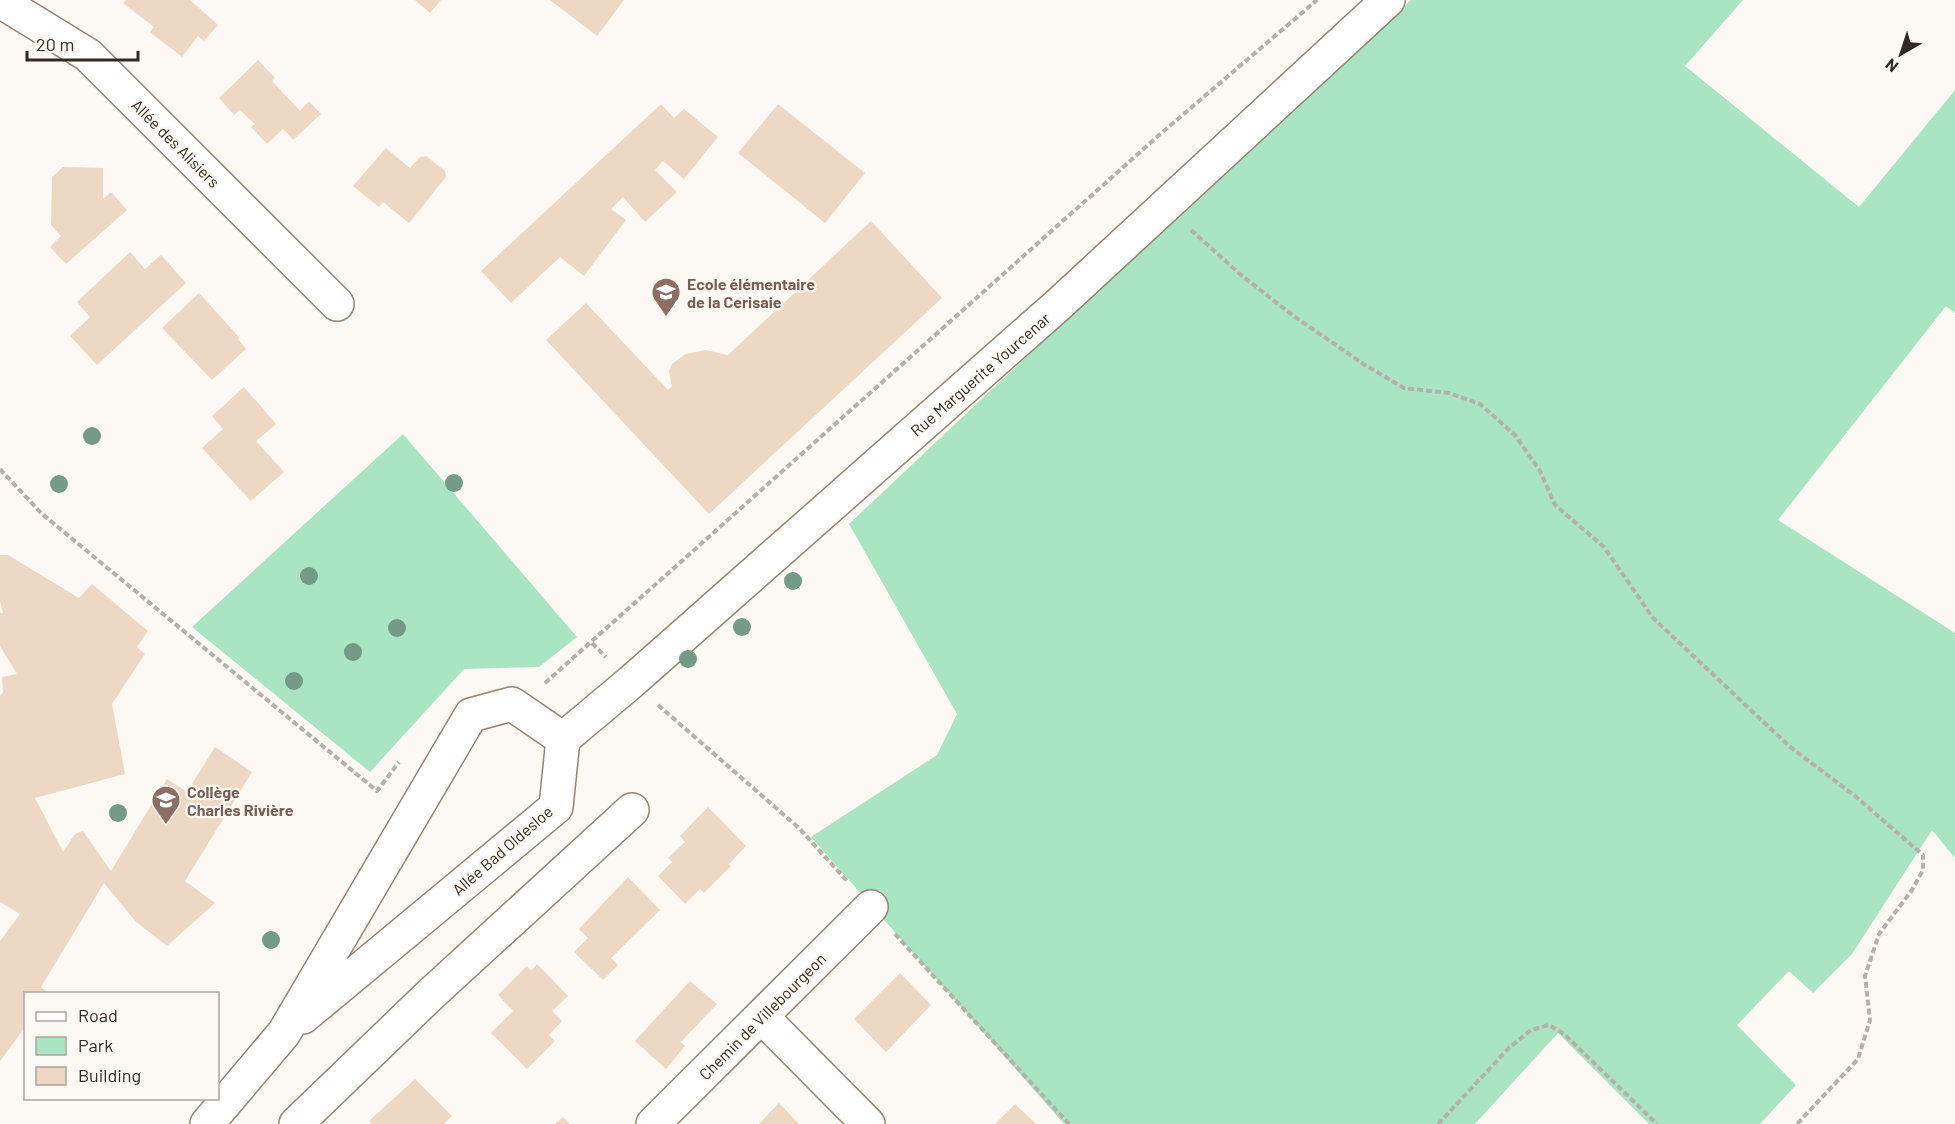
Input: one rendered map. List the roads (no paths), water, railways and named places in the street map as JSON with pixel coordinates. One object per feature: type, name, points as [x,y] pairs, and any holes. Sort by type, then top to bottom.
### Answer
[{"type":"street","name":"Rue Marguerite Yourcenar","points":[[563,739],[631,682],[1166,206],[1388,0]]},
{"type":"street","name":"Allée des Alisiers","points":[[0,1],[88,55],[337,304]]},
{"type":"street","name":"Allée Bad Oldesloe","points":[[207,1124],[284,1033],[471,715],[512,704],[563,739],[556,807],[284,1033]]},
{"type":"street","points":[[296,1124],[431,994],[632,810]]},
{"type":"street","name":"Chemin de Villebourgeon","points":[[653,1124],[871,907]]},
{"type":"street","points":[[762,1017],[868,1124]]},
{"type":"place","name":"Ecole élémentaire de la Cerisaie","points":[[666,318]]},
{"type":"place","name":"Collège Charles Rivière","points":[[166,826]]}]
